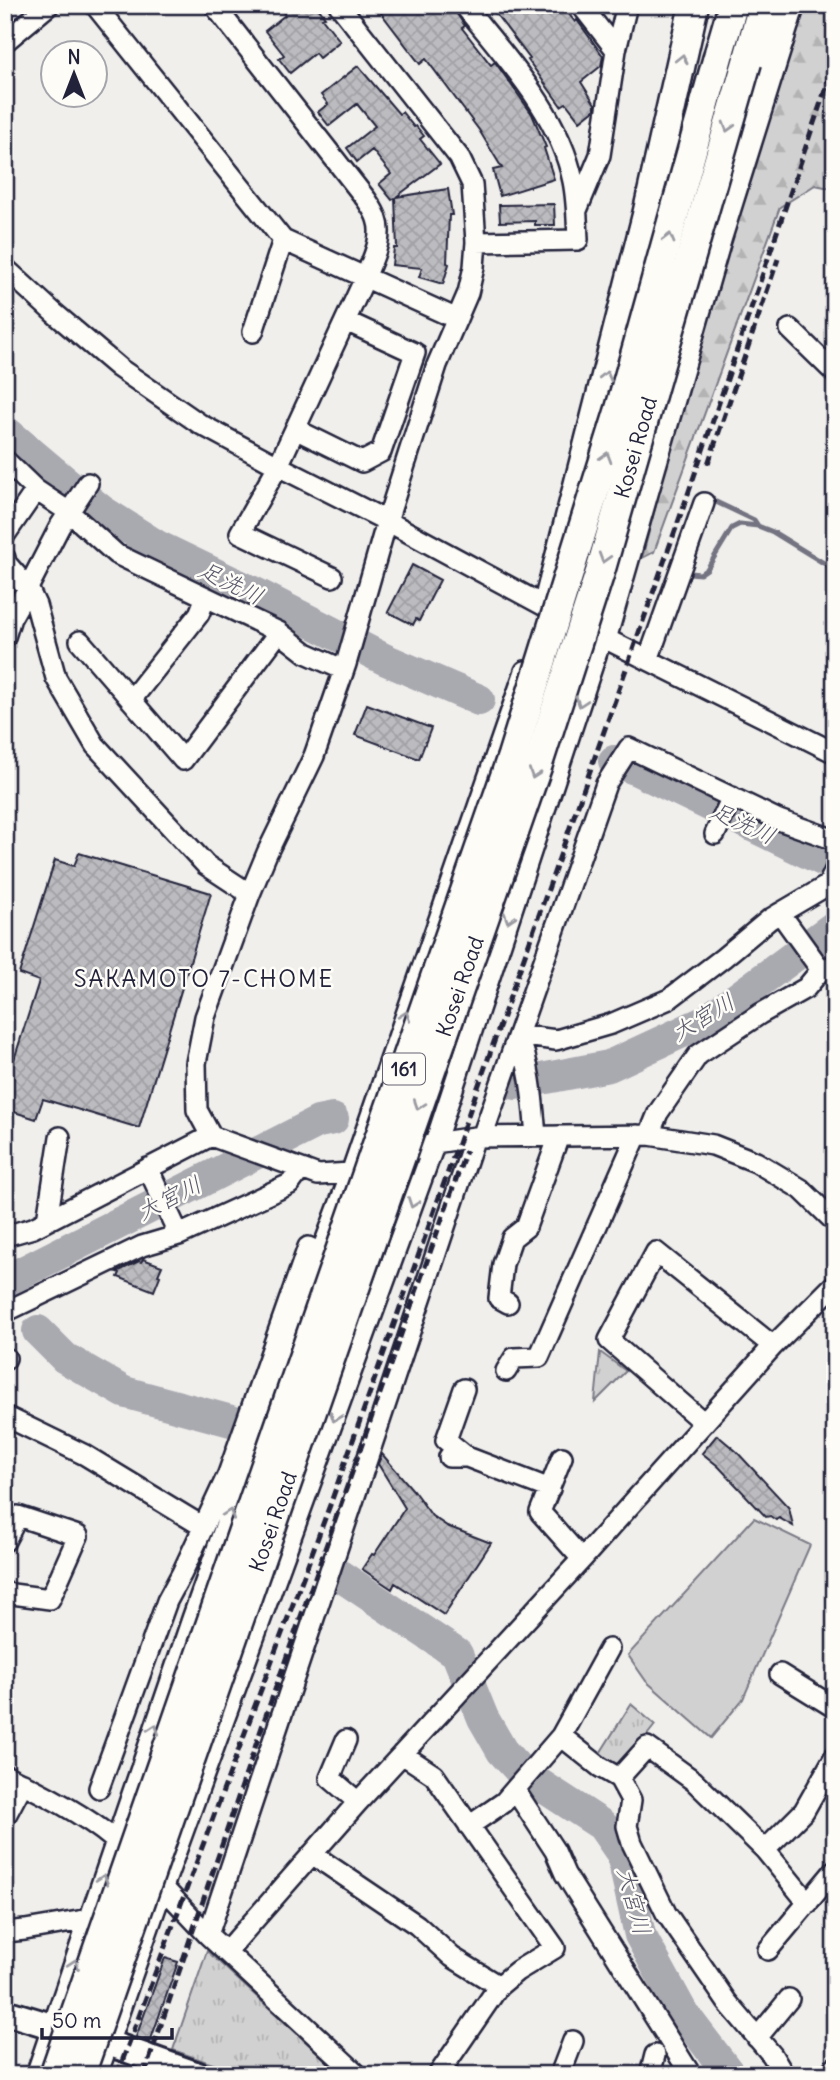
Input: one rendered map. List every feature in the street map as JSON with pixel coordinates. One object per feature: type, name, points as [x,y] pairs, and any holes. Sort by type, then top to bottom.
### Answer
[{"type":"highway","points":[[546,608],[644,228],[694,5]]},
{"type":"highway","name":"Kosei Road","points":[[54,2075],[512,756],[620,410],[733,5]]},
{"type":"highway","name":"Kosei Road","points":[[80,2075],[538,764],[611,534],[763,5]]},
{"type":"highway","points":[[602,637],[717,238],[790,5]]},
{"type":"main road","points":[[5,2012],[108,2043],[198,2075]]},
{"type":"street","points":[[5,37],[7,40],[49,5]]},
{"type":"street","points":[[95,5],[283,240],[457,318]]},
{"type":"street","points":[[214,5],[366,199],[377,219],[379,236],[365,278],[278,466],[240,533],[332,577]]},
{"type":"street","points":[[339,5],[459,157],[472,184],[476,242],[474,267],[468,293],[437,365],[387,521],[359,623],[314,757],[267,853],[205,1017],[196,1063],[197,1110],[216,1138],[318,1175],[351,1173],[435,1143],[479,1137],[643,1135],[713,1145],[756,1161],[801,1189],[835,1222]]},
{"type":"street","points":[[464,5],[548,115],[573,181],[577,211],[578,240],[476,242]]},
{"type":"street","points":[[581,5],[616,50]]},
{"type":"street","points":[[577,211],[600,155],[616,50],[627,5]]},
{"type":"street","points":[[253,331],[283,240]]},
{"type":"street","points":[[5,268],[119,368],[200,424],[387,521],[546,608],[835,753]]},
{"type":"street","points":[[295,429],[362,462],[381,452],[415,354],[346,321]]},
{"type":"street","points":[[790,330],[835,373]]},
{"type":"street","points":[[5,460],[36,490],[71,509],[116,554],[279,632],[306,653],[345,667]]},
{"type":"street","points":[[5,637],[11,618],[88,482]]},
{"type":"street","points":[[5,535],[36,490]]},
{"type":"street","points":[[648,660],[704,503]]},
{"type":"street","points":[[5,558],[6,563],[28,588],[36,605],[56,678],[95,745],[206,865],[250,894]]},
{"type":"street","points":[[131,700],[199,614],[206,597]]},
{"type":"street","points":[[37,2075],[143,1762],[234,1477],[351,1173],[546,608]]},
{"type":"street","points":[[80,641],[183,760],[279,632]]},
{"type":"street","points":[[97,2075],[435,1143],[602,637]]},
{"type":"street","points":[[208,1935],[479,1137],[521,1042],[606,784],[629,748],[779,820],[835,840]]},
{"type":"street","points":[[715,834],[732,797]]},
{"type":"street","points":[[521,1042],[556,1040],[611,1024],[669,999],[770,919],[781,914],[831,877]]},
{"type":"street","points":[[506,1371],[514,1358],[539,1357],[643,1135],[698,1055],[760,1014],[806,988],[826,968],[781,914]]},
{"type":"street","points":[[521,1042],[536,1136]]},
{"type":"street","points":[[508,1303],[499,1298],[503,1264],[512,1238],[526,1227],[559,1136]]},
{"type":"street","points":[[47,1220],[61,1137]]},
{"type":"street","points":[[5,1236],[33,1228],[149,1168],[216,1138]]},
{"type":"street","points":[[149,1168],[178,1235]]},
{"type":"street","points":[[5,1312],[142,1246],[178,1235],[289,1184],[301,1169]]},
{"type":"street","points":[[704,1423],[608,1340],[656,1252],[773,1346]]},
{"type":"street","points":[[227,1951],[358,1802],[582,1559],[773,1346],[835,1284]]},
{"type":"street","points":[[464,1389],[446,1440],[458,1457],[550,1489]]},
{"type":"street","points":[[5,1416],[85,1455],[202,1527]]},
{"type":"street","points":[[562,1457],[540,1512],[582,1559]]},
{"type":"street","points":[[99,1788],[167,1601],[202,1527],[234,1477]]},
{"type":"street","points":[[5,1541],[18,1516],[78,1536],[50,1599],[5,1593]]},
{"type":"street","points":[[470,1826],[504,1802],[561,1736],[610,1650]]},
{"type":"street","points":[[780,1674],[835,1708]]},
{"type":"street","points":[[561,1736],[600,1767],[620,1778],[631,1800],[626,1826],[666,1913],[727,2002],[772,2055],[784,2075]]},
{"type":"street","points":[[346,1740],[330,1778],[358,1802]]},
{"type":"street","points":[[620,1778],[647,1747],[694,1781],[765,1850],[808,1903]]},
{"type":"street","points":[[113,1752],[143,1762]]},
{"type":"street","points":[[402,1754],[434,1775],[555,1948],[517,1970],[499,1986],[438,2075]]},
{"type":"street","points":[[765,1850],[804,1811],[835,1756]]},
{"type":"street","points":[[5,1817],[14,1779],[79,1815],[116,1840],[208,1935],[356,2074]]},
{"type":"street","points":[[515,1790],[561,1849],[565,1874],[691,2075]]},
{"type":"street","points":[[312,1854],[418,1925],[452,1957],[499,1986]]},
{"type":"street","points":[[768,1950],[835,1870]]},
{"type":"street","points":[[5,1932],[90,1919]]},
{"type":"street","points":[[757,2038],[789,1999]]},
{"type":"street","points":[[560,2075],[573,2041]]},
{"type":"street","points":[[650,2075],[655,2055]]},
{"type":"street","points":[[828,2075],[835,2067]]},
{"type":"green space","points":[[799,5],[835,5],[835,189],[815,185],[780,207],[654,552],[642,558],[726,239]]},
{"type":"green space","points":[[600,1352],[626,1371],[595,1402]]},
{"type":"green space","points":[[754,1518],[810,1545],[743,1699],[711,1738],[646,1681],[628,1655]]},
{"type":"green space","points":[[631,1704],[655,1725],[622,1767],[611,1769],[599,1755]]},
{"type":"green space","points":[[207,1951],[342,2075],[244,2075],[173,2050]]},
{"type":"building","points":[[277,5],[316,5],[325,17],[322,18],[340,41],[319,58],[315,53],[290,73],[279,59],[284,55],[265,31],[285,15]]},
{"type":"building","points":[[375,5],[451,5],[465,26],[462,28],[491,65],[495,62],[532,114],[546,147],[544,148],[554,179],[500,196],[493,170],[502,168],[479,130],[426,59],[420,64]]},
{"type":"building","points":[[489,5],[520,5],[526,13],[536,5],[562,5],[575,22],[577,20],[603,56],[601,66],[581,82],[595,104],[595,109],[580,121],[566,103],[561,106]]},
{"type":"building","points":[[358,66],[399,114],[402,112],[414,127],[416,126],[424,136],[420,139],[440,164],[396,197],[448,189],[452,215],[449,215],[449,264],[443,284],[419,277],[422,268],[392,265],[394,248],[397,248],[395,198],[392,200],[379,184],[391,174],[372,150],[357,162],[347,148],[375,126],[357,104],[329,126],[318,112],[328,104],[321,95]]},
{"type":"building","points":[[554,204],[555,225],[535,225],[535,221],[500,222],[499,205]]},
{"type":"building","points":[[412,565],[440,580],[419,621],[416,619],[413,625],[388,612]]},
{"type":"building","points":[[367,704],[431,728],[419,759],[355,735]]},
{"type":"building","points":[[79,853],[211,893],[139,1128],[43,1099],[36,1119],[5,1109],[5,1088],[39,981],[19,974],[55,860],[74,866]]},
{"type":"building","points":[[143,1259],[162,1266],[154,1291],[118,1277],[120,1273],[117,1272]]},
{"type":"building","points":[[717,1435],[736,1451],[789,1508],[793,1526],[779,1518],[776,1520],[770,1516],[766,1517],[718,1466],[702,1453]]},
{"type":"building","points":[[382,1454],[432,1516],[447,1526],[491,1543],[444,1615],[395,1583],[392,1589],[362,1569],[405,1508],[378,1464]]},
{"type":"building","points":[[165,1958],[178,1962],[150,2042],[136,2037]]},
{"type":"waterway","name":"足洗川","points":[[5,431],[102,511],[157,546],[384,659],[479,700]]},
{"type":"waterway","points":[[714,501],[754,520],[758,526]]},
{"type":"waterway","points":[[690,573],[700,574],[707,569],[732,528],[740,524],[758,526],[773,532],[835,570]]},
{"type":"waterway","name":"足洗川","points":[[614,761],[835,866]]},
{"type":"waterway","name":"大宮川","points":[[515,1084],[609,1066],[706,1021],[835,926]]},
{"type":"waterway","name":"大宮川","points":[[5,1281],[318,1122],[333,1119]]},
{"type":"waterway","name":"大宮川","points":[[38,1331],[65,1358],[124,1392],[231,1421]]},
{"type":"waterway","name":"大宮川","points":[[336,1573],[457,1654],[483,1718],[502,1751],[522,1773]]},
{"type":"waterway","name":"大宮川","points":[[539,1784],[602,1825],[622,1854],[640,1935],[682,2012],[730,2075]]},
{"type":"railway","points":[[117,2075],[330,1505],[687,497],[835,61]]},
{"type":"railway","points":[[708,464],[778,259]]},
{"type":"railway","points":[[144,2075],[265,1718],[466,1151]]},
{"type":"district","name":"SAKAMOTO 7-CHOME","points":[[204,979]]}]
